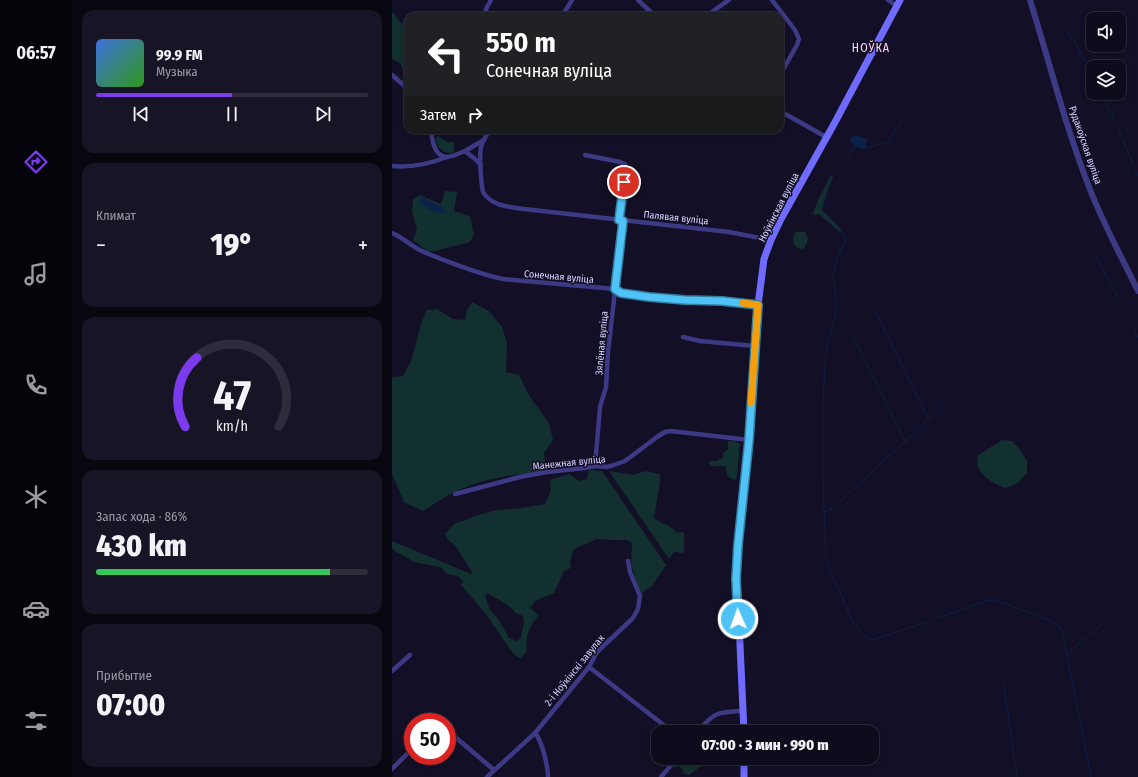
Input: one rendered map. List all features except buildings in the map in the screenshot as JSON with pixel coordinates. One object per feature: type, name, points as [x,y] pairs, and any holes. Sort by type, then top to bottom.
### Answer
[{"type":"main road","name":"Ноўкінская вуліца","points":[[743,725],[736,579],[749,440],[758,305],[764,259],[781,219],[899,3]]},
{"type":"main road","points":[[744,765],[744,777]]},
{"type":"street","points":[[486,12],[491,0]]},
{"type":"street","points":[[564,12],[572,0]]},
{"type":"street","points":[[638,0],[652,12]]},
{"type":"street","points":[[712,12],[729,0]]},
{"type":"street","points":[[772,0],[781,12]]},
{"type":"street","points":[[888,0],[899,3]]},
{"type":"street","name":"Рудакоўская вуліца","points":[[1030,0],[1073,142],[1091,192],[1106,227],[1138,290]]},
{"type":"street","points":[[784,16],[795,30],[799,39],[784,68]]},
{"type":"street","points":[[392,75],[404,86]]},
{"type":"street","points":[[784,113],[826,137]]},
{"type":"street","points":[[431,134],[436,150],[447,157]]},
{"type":"street","points":[[481,165],[481,147],[488,134]]},
{"type":"street","points":[[392,166],[416,166],[439,160],[465,151],[484,140]]},
{"type":"street","points":[[465,151],[481,165]]},
{"type":"street","name":"Зялёная вуліца","points":[[585,155],[625,164],[606,387],[600,407],[595,466]]},
{"type":"street","name":"Палявая вуліца","points":[[481,165],[482,188],[486,196],[491,201],[508,206],[572,215],[729,232],[771,240]]},
{"type":"street","name":"Сонечная вуліца","points":[[392,233],[418,249],[496,278],[514,281],[615,289],[621,293],[649,297],[722,301],[758,305]]},
{"type":"street","points":[[684,337],[700,341],[755,346]]},
{"type":"street","name":"Манежная вуліца","points":[[455,494],[524,476],[595,466],[614,466],[665,432],[671,431],[749,440]]},
{"type":"street","name":"2-і Ноўкінскі завулак","points":[[487,777],[535,733],[589,667],[598,652],[633,618],[638,609],[640,596],[630,572],[628,561]]},
{"type":"street","points":[[392,671],[410,655]]},
{"type":"street","points":[[589,667],[664,725]]},
{"type":"street","points":[[704,725],[708,720],[722,712],[742,711]]},
{"type":"street","points":[[535,733],[538,736],[546,762],[548,777]]},
{"type":"street","points":[[456,738],[494,770]]},
{"type":"street","points":[[392,769],[404,757]]},
{"type":"street","points":[[661,777],[671,765]]},
{"type":"green space","points":[[392,12],[404,25],[404,71],[399,62],[392,58]]},
{"type":"green space","points":[[438,136],[447,142],[454,142],[454,150],[452,153],[443,151],[438,147],[436,137]]},
{"type":"green space","points":[[831,175],[833,177],[822,210],[841,229],[840,232],[819,214],[814,215],[813,213]]},
{"type":"green space","points":[[445,191],[457,192],[454,211],[470,216],[474,234],[470,242],[435,251],[427,251],[413,240],[417,229],[412,212],[413,199],[420,195],[441,204]]},
{"type":"green space","points":[[796,232],[805,232],[807,234],[808,240],[804,249],[795,246],[794,244],[793,238]]},
{"type":"green space","points":[[472,302],[489,311],[502,327],[507,343],[506,372],[519,375],[530,397],[549,423],[553,440],[544,453],[546,471],[505,476],[474,484],[454,492],[423,511],[404,502],[392,474],[392,377],[403,376],[411,361],[422,321],[427,310],[437,309],[453,319],[465,320],[467,310]]},
{"type":"green space","points":[[1002,440],[1012,441],[1027,461],[1027,473],[1018,483],[1006,488],[994,483],[982,474],[978,466],[977,456]]},
{"type":"green space","points":[[728,441],[735,441],[740,444],[737,478],[734,480],[727,476],[726,466],[710,466],[709,461],[717,461],[723,457],[723,453],[728,449]]},
{"type":"green space","points":[[589,470],[602,471],[666,565],[652,586],[641,594],[631,565],[632,543],[627,540],[597,539],[574,549],[570,561],[571,568],[564,571],[554,593],[535,601],[530,608],[538,615],[528,632],[527,651],[521,658],[514,655],[486,614],[461,585],[463,581],[458,576],[447,574],[440,567],[414,562],[392,548],[392,541],[471,574],[472,572],[455,545],[448,540],[445,534],[454,524],[497,510],[545,504],[551,490],[550,480],[569,474],[579,481],[587,479]],"holes":[[[487,593],[506,604],[516,613],[523,616],[524,622],[521,638],[516,641],[509,638],[497,617],[490,610],[485,596]]]},
{"type":"green space","points":[[609,471],[634,475],[645,471],[660,474],[660,483],[654,518],[671,527],[677,533],[684,533],[684,553],[674,552],[669,559]]},
{"type":"green space","points":[[703,765],[689,775],[683,773],[680,767],[678,766],[675,768],[673,766]]},
{"type":"water","points":[[853,135],[867,140],[865,148],[863,149],[855,146],[850,141]]},
{"type":"water","points":[[420,198],[443,208],[445,213],[438,213],[428,209],[419,203]]},
{"type":"waterway","points":[[1067,30],[1086,64]]},
{"type":"waterway","points":[[1104,100],[1114,119]]},
{"type":"waterway","points":[[865,148],[886,143],[903,119]]},
{"type":"waterway","points":[[1118,128],[1138,176]]},
{"type":"waterway","points":[[848,156],[855,146]]},
{"type":"waterway","points":[[832,177],[821,211],[846,236],[846,239],[837,258],[833,277],[837,305],[826,349],[823,400],[823,479],[826,561],[851,618],[864,636],[873,640],[927,622]]},
{"type":"waterway","points":[[1095,255],[1119,299]]},
{"type":"waterway","points":[[875,311],[928,418]]},
{"type":"waterway","points":[[1134,330],[1138,338]]},
{"type":"waterway","points":[[853,336],[905,441]]},
{"type":"waterway","points":[[825,512],[834,507],[943,406]]},
{"type":"waterway","points":[[938,618],[989,600],[1001,602],[1051,621],[1059,626],[1062,631],[1091,777]]},
{"type":"waterway","points":[[1067,654],[1102,624]]},
{"type":"waterway","points":[[1003,679],[1017,777]]},
{"type":"slow traffic","points":[[743,303],[758,305],[751,403]]},
{"type":"district","name":"НОЎКА","points":[[871,48]]},
{"type":"route","points":[[624,182],[619,220],[623,221],[615,289],[621,293],[649,297],[722,301],[758,305],[749,440],[738,545],[736,579],[738,619]]}]
